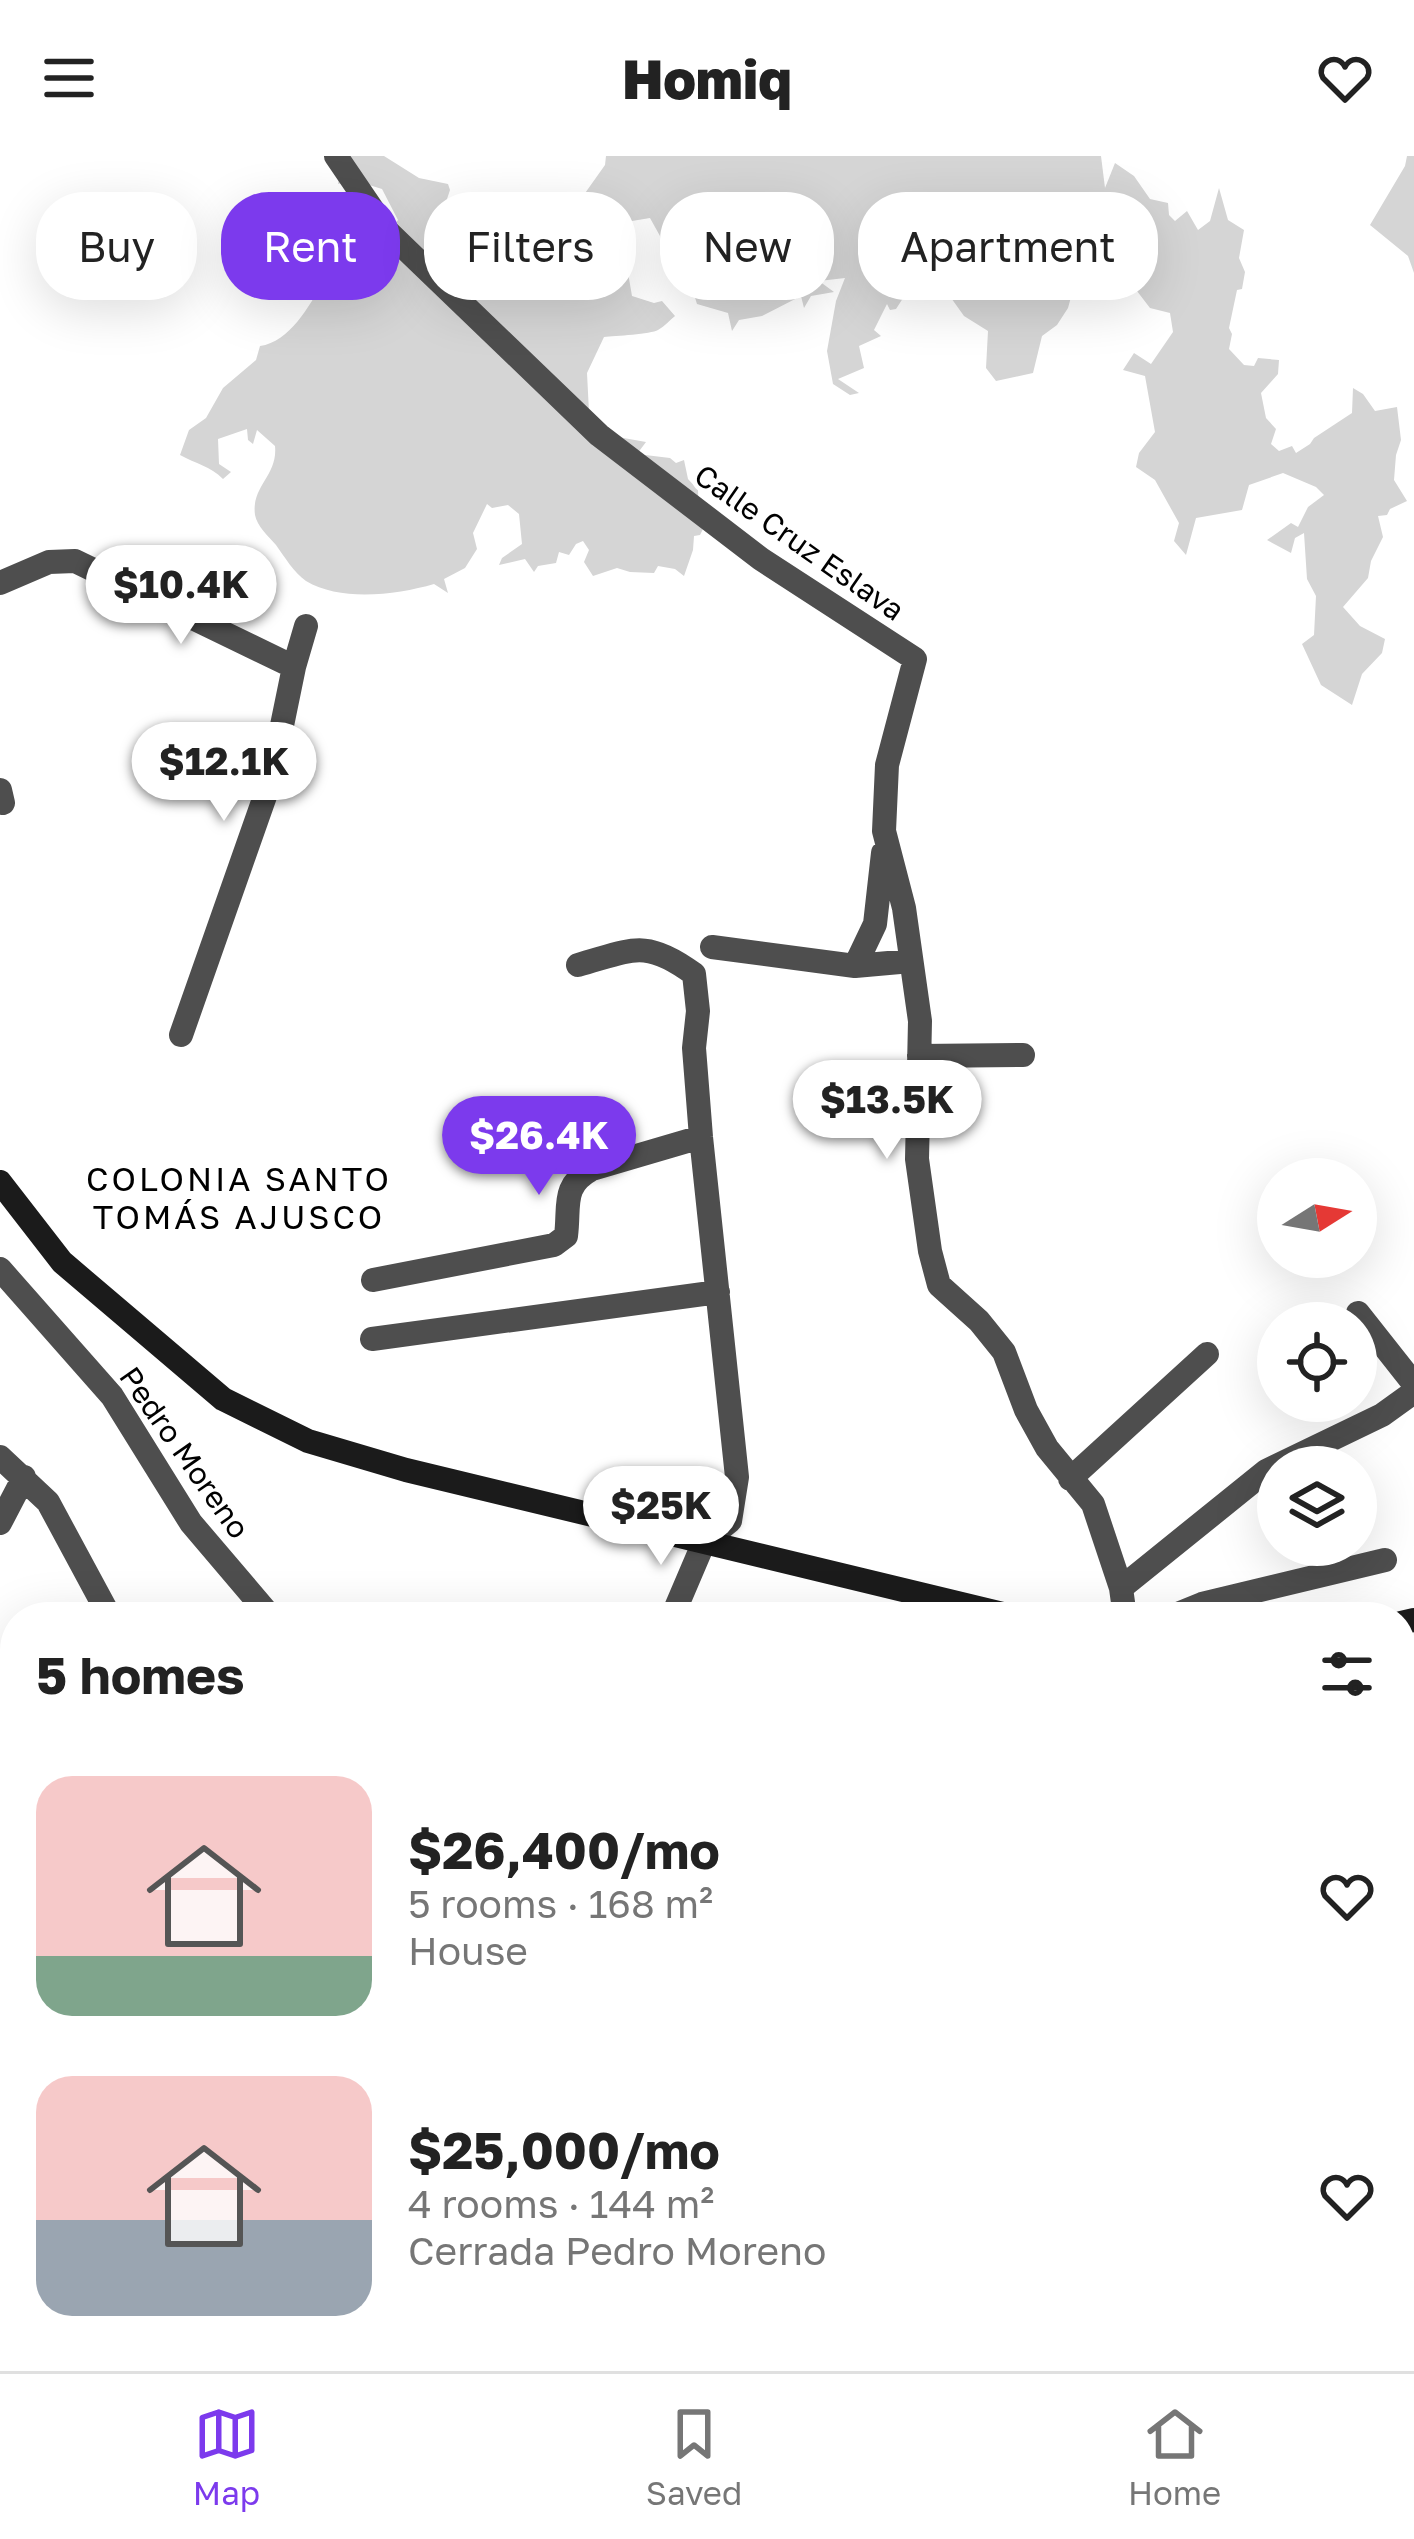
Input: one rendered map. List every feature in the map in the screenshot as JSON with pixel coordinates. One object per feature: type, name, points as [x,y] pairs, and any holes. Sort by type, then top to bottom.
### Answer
[{"type":"main road","points":[[0,1183],[62,1262],[224,1399],[308,1441],[954,1602]]},
{"type":"street","name":"Calle Cruz Eslava","points":[[336,156],[387,231],[599,435],[761,559],[915,659],[887,765],[884,831],[904,908],[920,1021],[916,1159],[930,1251],[939,1285],[979,1321],[1004,1352],[1046,1448],[1093,1504],[1123,1602]]},
{"type":"street","points":[[0,583],[50,562],[75,561],[294,667]]},
{"type":"street","points":[[181,1035],[271,779],[306,626]]},
{"type":"street","points":[[855,965],[875,924],[884,831]]},
{"type":"street","points":[[712,947],[855,965],[911,961]]},
{"type":"street","points":[[578,964],[643,948],[670,957],[694,974],[701,1137],[737,1477],[730,1521],[704,1542],[678,1602]]},
{"type":"street","points":[[919,1056],[1023,1054]]},
{"type":"street","points":[[374,1280],[554,1245],[566,1237],[568,1190],[577,1177],[592,1168],[701,1137]]},
{"type":"street","name":"Pedro Moreno","points":[[0,1269],[112,1396],[191,1523],[258,1602]]},
{"type":"street","points":[[372,1339],[718,1292]]},
{"type":"street","points":[[1121,1588],[1266,1471],[1382,1415],[1414,1388],[1377,1338]]},
{"type":"street","points":[[1070,1480],[1207,1354]]},
{"type":"street","points":[[0,1457],[48,1502],[102,1602]]},
{"type":"street","points":[[0,1522],[24,1478]]},
{"type":"street","points":[[1210,1602],[1385,1560]]},
{"type":"shaded area","points":[[343,156],[384,156],[419,178],[448,184],[449,192],[424,192],[424,300],[636,297],[662,301],[675,316],[663,327],[604,337],[587,373],[589,412],[618,437],[646,442],[637,454],[676,463],[684,460],[688,479],[698,490],[704,527],[694,536],[684,576],[658,566],[654,573],[617,568],[593,576],[584,562],[589,550],[583,541],[569,555],[559,552],[556,563],[538,566],[534,572],[525,559],[499,565],[522,544],[519,514],[508,505],[492,508],[487,504],[473,533],[477,549],[465,568],[444,579],[448,593],[434,584],[386,593],[335,592],[306,581],[258,523],[255,505],[273,465],[275,446],[257,430],[253,444],[247,429],[218,439],[219,464],[231,472],[223,479],[180,455],[189,430],[206,418],[223,388],[256,360],[260,346],[289,330],[312,300],[400,300],[400,192],[384,192],[353,180],[338,184]]},
{"type":"shaded area","points":[[606,156],[1101,156],[1105,188],[1115,163],[1134,176],[1145,192],[858,192],[858,300],[902,300],[896,309],[890,310],[887,304],[874,330],[881,336],[859,346],[864,368],[838,379],[859,393],[850,395],[833,384],[827,351],[845,278],[834,279],[834,192],[660,192],[660,236],[650,218],[636,220],[636,192],[586,192]]},
{"type":"shaded area","points":[[1407,156],[1414,156],[1414,273],[1408,256],[1370,225]]},
{"type":"shaded area","points":[[1219,188],[1228,220],[1244,230],[1239,258],[1245,272],[1229,328],[1229,349],[1244,365],[1254,366],[1258,358],[1279,360],[1278,374],[1261,393],[1266,418],[1276,429],[1271,444],[1279,451],[1292,446],[1296,453],[1310,444],[1352,413],[1353,388],[1375,411],[1397,407],[1401,440],[1394,480],[1407,501],[1378,516],[1383,537],[1368,578],[1343,607],[1360,626],[1385,639],[1382,653],[1362,674],[1352,705],[1321,685],[1302,644],[1314,635],[1316,596],[1307,579],[1304,533],[1295,538],[1291,553],[1267,540],[1291,523],[1298,527],[1308,507],[1324,495],[1283,473],[1249,485],[1242,510],[1196,518],[1186,555],[1174,541],[1179,523],[1155,480],[1136,467],[1139,453],[1155,432],[1145,376],[1123,370],[1134,353],[1151,364],[1173,332],[1170,313],[1150,308],[1144,300],[1158,300],[1158,201],[1168,203],[1175,221],[1187,211],[1198,230],[1210,221]]},
{"type":"shaded area","points":[[696,300],[793,300],[762,316],[739,320],[732,331],[728,313]]},
{"type":"shaded area","points":[[953,300],[1070,300],[1057,325],[1042,336],[1033,373],[996,381],[986,368],[988,331],[964,316]]},
{"type":"district","name":"COLONIA SANTO TOMÁS AJUSCO","points":[[239,1198]]}]
